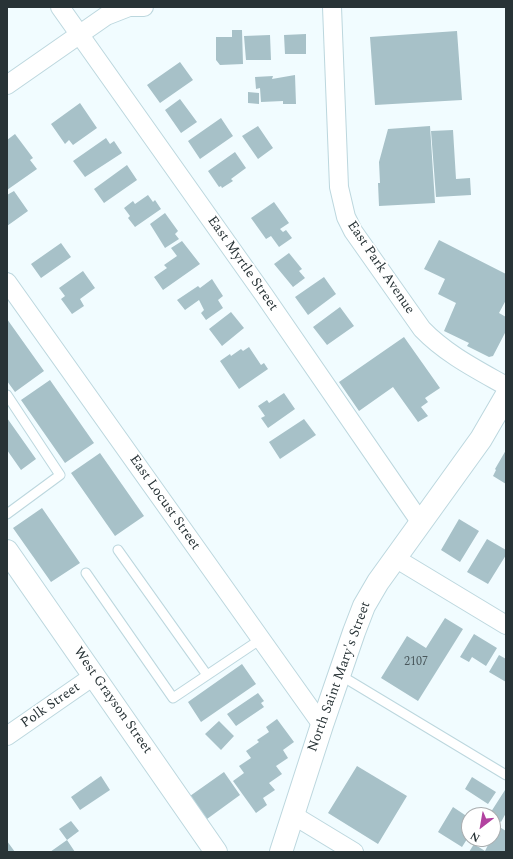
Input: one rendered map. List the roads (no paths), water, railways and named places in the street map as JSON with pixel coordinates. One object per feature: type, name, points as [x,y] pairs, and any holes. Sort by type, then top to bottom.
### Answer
[{"type":"main road","name":"North Saint Mary's Street","points":[[281,852],[322,725],[364,606],[378,582],[481,439],[506,396]]},
{"type":"main road","name":"West Grayson Street","points":[[7,551],[216,852]]},
{"type":"street","name":"East Myrtle Street","points":[[60,7],[264,295],[421,523]]},
{"type":"street","points":[[7,85],[79,35],[117,11],[128,7],[144,7]]},
{"type":"street","name":"East Park Avenue","points":[[332,7],[339,187],[346,217],[353,231],[422,329],[443,350],[506,386]]},
{"type":"street","name":"East Locust Street","points":[[8,285],[322,725]]},
{"type":"street","points":[[395,558],[506,625]]},
{"type":"street","name":"Polk Street","points":[[7,736],[94,675]]},
{"type":"street","points":[[293,815],[354,852]]},
{"type":"lane","points":[[7,395],[60,475],[7,514]]},
{"type":"lane","points":[[118,550],[207,675]]},
{"type":"lane","points":[[86,573],[173,698],[261,639]]},
{"type":"lane","points":[[340,674],[506,775]]}]
